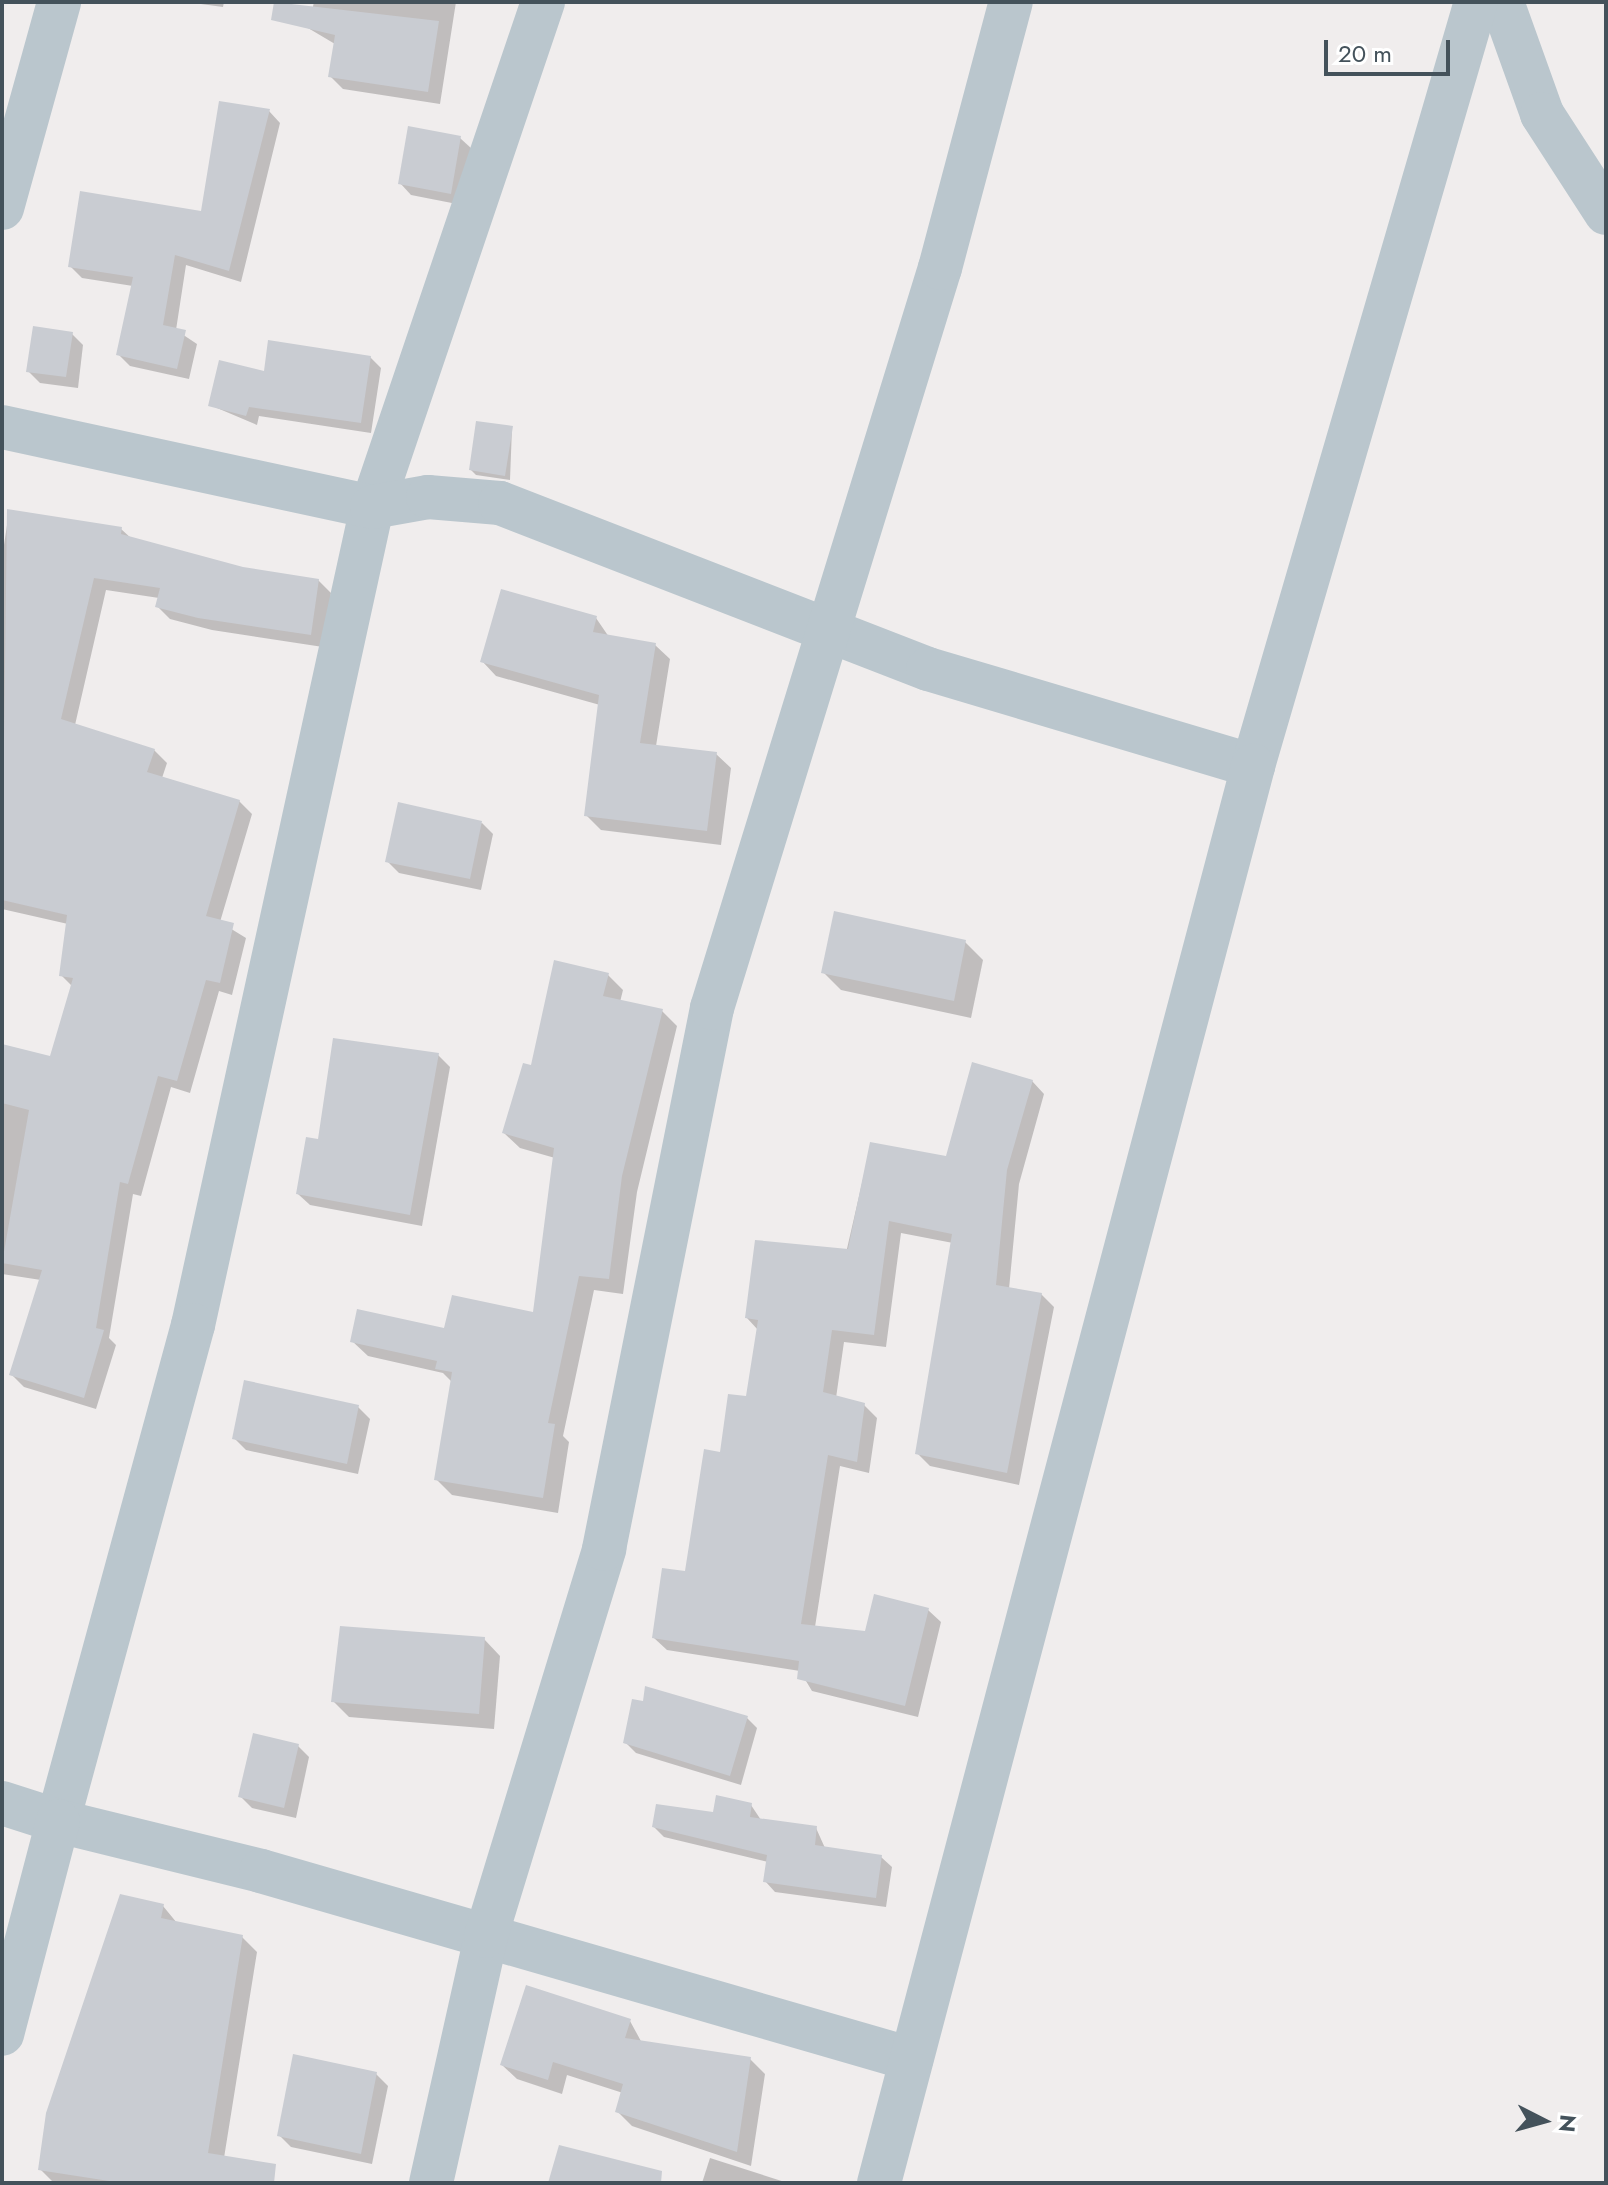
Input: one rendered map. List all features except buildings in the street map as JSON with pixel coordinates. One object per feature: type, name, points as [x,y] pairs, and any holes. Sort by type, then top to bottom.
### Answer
[{"type":"street","points":[[2,208],[59,2]]},
{"type":"street","points":[[2,2034],[193,1325],[372,507],[543,2]]},
{"type":"street","points":[[431,2183],[486,1936],[604,1549],[687,1107],[829,625],[940,268],[1011,2]]},
{"type":"street","points":[[879,2183],[1253,766],[1476,2]]},
{"type":"street","points":[[1502,2],[1542,114],[1606,213]]},
{"type":"street","points":[[2,427],[372,507],[428,497],[500,503],[829,625],[928,669],[1253,766]]},
{"type":"street","points":[[2,1803],[58,1821],[486,1936],[911,2059]]}]
